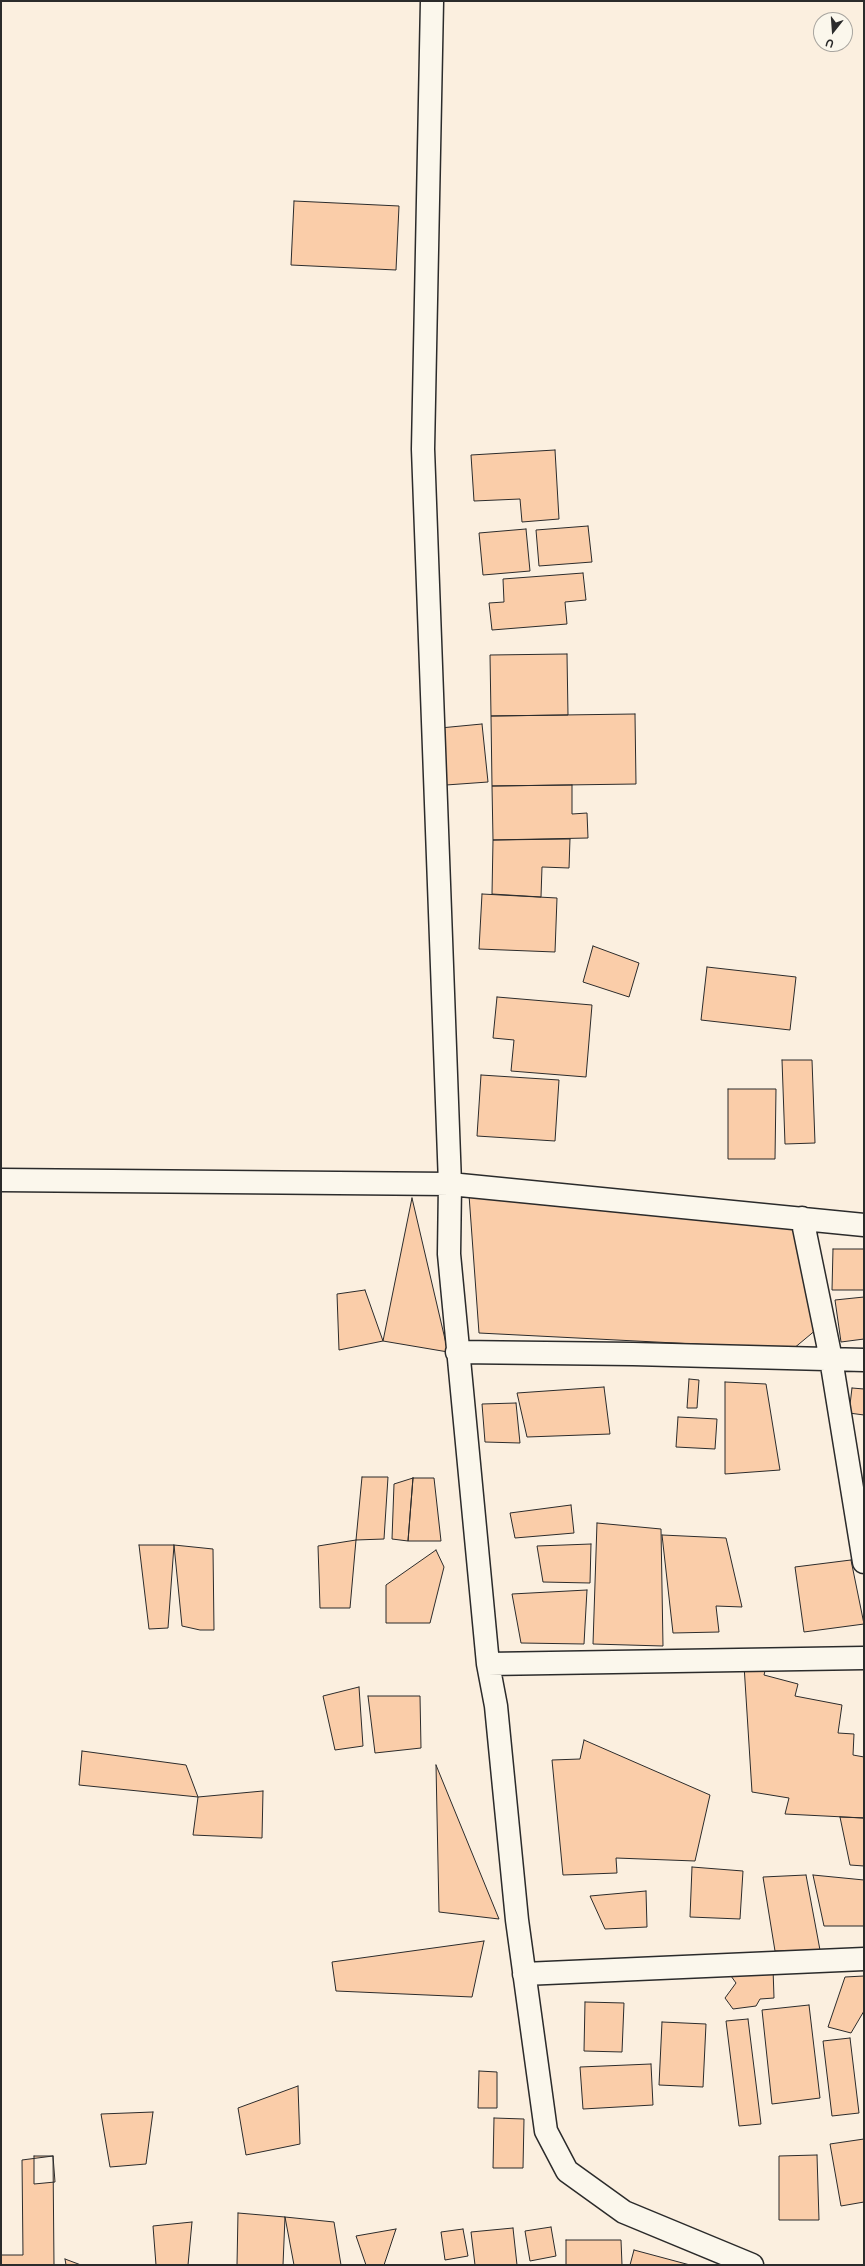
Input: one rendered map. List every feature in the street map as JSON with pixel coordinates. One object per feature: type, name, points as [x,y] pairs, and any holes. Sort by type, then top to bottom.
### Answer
[{"type":"street","points":[[432,1],[424,449],[450,1184],[449,1254],[457,1352],[488,1664],[496,1706],[524,1974],[546,2131],[567,2171],[624,2212],[752,2265]]},
{"type":"street","points":[[1,1180],[450,1184],[864,1225]]},
{"type":"street","points":[[802,1218],[831,1359],[864,1562]]},
{"type":"street","points":[[457,1352],[632,1354],[864,1360]]},
{"type":"street","points":[[488,1664],[864,1658]]},
{"type":"street","points":[[524,1974],[864,1959]]},
{"type":"building","points":[[294,201],[399,206],[396,270],[291,265]]},
{"type":"building","points":[[555,450],[559,519],[522,522],[520,499],[474,501],[471,455]]},
{"type":"building","points":[[588,526],[592,562],[539,566],[536,530]]},
{"type":"building","points":[[526,529],[530,571],[483,575],[479,533]]},
{"type":"building","points":[[583,573],[586,600],[565,602],[567,624],[492,630],[489,603],[504,602],[503,579]]},
{"type":"building","points":[[567,654],[568,715],[491,716],[490,655]]},
{"type":"building","points":[[635,714],[636,784],[492,786],[491,716]]},
{"type":"building","points":[[482,724],[488,782],[446,785],[440,728]]},
{"type":"building","points":[[572,785],[572,814],[587,813],[588,838],[493,840],[492,786]]},
{"type":"building","points":[[570,839],[569,868],[542,867],[541,897],[492,894],[493,840]]},
{"type":"building","points":[[482,894],[557,898],[555,952],[479,949]]},
{"type":"building","points":[[593,946],[639,963],[629,997],[583,982]]},
{"type":"building","points":[[707,967],[796,977],[790,1030],[701,1020]]},
{"type":"building","points":[[497,997],[592,1005],[586,1077],[511,1071],[514,1040],[493,1038]]},
{"type":"building","points":[[782,1060],[812,1060],[815,1143],[785,1144]]},
{"type":"building","points":[[481,1075],[559,1080],[555,1141],[477,1136]]},
{"type":"building","points":[[728,1089],[776,1089],[775,1159],[728,1159]]},
{"type":"building","points":[[469,1195],[793,1224],[817,1329],[793,1349],[479,1333]]},
{"type":"building","points":[[412,1198],[448,1352],[383,1341]]},
{"type":"building","points":[[833,1249],[864,1249],[864,1290],[832,1290]]},
{"type":"building","points":[[365,1290],[383,1341],[339,1350],[337,1294]]},
{"type":"building","points":[[864,1297],[864,1339],[841,1342],[835,1300]]},
{"type":"building","points":[[689,1379],[699,1380],[697,1408],[687,1408]]},
{"type":"building","points":[[725,1382],[766,1384],[780,1470],[725,1474]]},
{"type":"building","points":[[604,1387],[610,1434],[527,1437],[517,1393]]},
{"type":"building","points":[[852,1388],[864,1389],[864,1415],[849,1413]]},
{"type":"building","points":[[516,1403],[520,1443],[485,1442],[482,1404]]},
{"type":"building","points":[[678,1417],[717,1419],[715,1449],[676,1447]]},
{"type":"building","points":[[362,1477],[388,1477],[384,1539],[356,1540]]},
{"type":"building","points":[[413,1478],[434,1478],[441,1541],[408,1541]]},
{"type":"building","points":[[413,1478],[408,1541],[392,1539],[394,1484]]},
{"type":"building","points":[[571,1505],[574,1533],[515,1538],[510,1513]]},
{"type":"building","points":[[597,1523],[661,1529],[663,1646],[593,1644]]},
{"type":"building","points":[[662,1535],[726,1538],[742,1607],[716,1606],[719,1632],[673,1633]]},
{"type":"building","points":[[356,1540],[350,1608],[320,1608],[318,1546]]},
{"type":"building","points":[[591,1544],[590,1583],[543,1582],[537,1546]]},
{"type":"building","points":[[139,1545],[174,1545],[168,1628],[149,1629]]},
{"type":"building","points":[[174,1545],[213,1549],[214,1630],[200,1630],[182,1626]]},
{"type":"building","points":[[436,1550],[444,1567],[430,1623],[386,1623],[386,1585]]},
{"type":"building","points":[[851,1560],[864,1624],[804,1632],[795,1567]]},
{"type":"building","points":[[587,1590],[584,1644],[521,1643],[512,1594]]},
{"type":"building","points":[[744,1665],[766,1667],[764,1675],[798,1684],[795,1696],[842,1705],[838,1733],[854,1734],[853,1755],[864,1757],[864,1818],[785,1814],[789,1798],[752,1792]]},
{"type":"building","points":[[359,1687],[363,1746],[335,1750],[323,1696]]},
{"type":"building","points":[[368,1696],[420,1696],[421,1748],[375,1753]]},
{"type":"building","points":[[584,1740],[710,1795],[695,1861],[616,1858],[617,1873],[563,1875],[552,1760],[580,1759]]},
{"type":"building","points":[[82,1751],[186,1765],[198,1797],[79,1785]]},
{"type":"building","points":[[436,1765],[499,1919],[439,1912]]},
{"type":"building","points":[[263,1791],[262,1838],[193,1835],[198,1797]]},
{"type":"building","points":[[840,1817],[864,1818],[864,1866],[850,1865]]},
{"type":"building","points":[[692,1867],[743,1871],[740,1919],[690,1917]]},
{"type":"building","points":[[806,1875],[820,1950],[775,1951],[763,1877]]},
{"type":"building","points":[[813,1875],[864,1880],[864,1926],[824,1926]]},
{"type":"building","points":[[646,1891],[647,1927],[605,1929],[590,1896]]},
{"type":"building","points":[[484,1941],[472,1997],[336,1991],[332,1962]]},
{"type":"building","points":[[773,1968],[774,1998],[760,1999],[756,2006],[733,2009],[725,1998],[736,1983],[726,1969]]},
{"type":"building","points":[[864,1976],[864,2011],[851,2033],[828,2027],[845,1977]]},
{"type":"building","points":[[585,2002],[624,2003],[622,2052],[584,2051]]},
{"type":"building","points":[[809,2005],[820,2098],[772,2104],[762,2010]]},
{"type":"building","points":[[748,2019],[761,2124],[739,2126],[726,2021]]},
{"type":"building","points":[[662,2022],[706,2024],[703,2087],[659,2085]]},
{"type":"building","points":[[850,2038],[859,2113],[832,2116],[823,2041]]},
{"type":"building","points":[[651,2064],[653,2105],[583,2109],[580,2067]]},
{"type":"building","points":[[479,2071],[497,2072],[497,2108],[478,2108]]},
{"type":"building","points":[[298,2086],[300,2144],[246,2155],[238,2108]]},
{"type":"building","points":[[153,2112],[146,2164],[110,2167],[101,2114]]},
{"type":"building","points":[[494,2118],[524,2119],[523,2168],[493,2168]]},
{"type":"building","points":[[864,2139],[864,2202],[841,2206],[830,2144]]},
{"type":"building","points":[[817,2155],[819,2220],[779,2220],[779,2156]]},
{"type":"building","points":[[34,2156],[53,2156],[55,2182],[34,2184]]},
{"type":"building","points":[[53,2156],[54,2265],[1,2265],[1,2255],[23,2255],[22,2160]]},
{"type":"building","points":[[238,2213],[285,2217],[283,2265],[237,2265]]},
{"type":"building","points":[[285,2217],[334,2222],[341,2265],[294,2265]]},
{"type":"building","points":[[192,2222],[188,2265],[156,2265],[153,2226]]},
{"type":"building","points":[[551,2227],[556,2256],[530,2261],[525,2231]]},
{"type":"building","points":[[513,2228],[517,2265],[475,2265],[471,2232]]},
{"type":"building","points":[[396,2229],[384,2265],[366,2265],[356,2236]]},
{"type":"building","points":[[463,2229],[468,2256],[445,2260],[441,2232]]},
{"type":"building","points":[[566,2240],[621,2240],[622,2265],[566,2265]]},
{"type":"building","points":[[634,2250],[690,2265],[630,2265]]},
{"type":"building","points":[[65,2259],[81,2265],[66,2265]]}]
